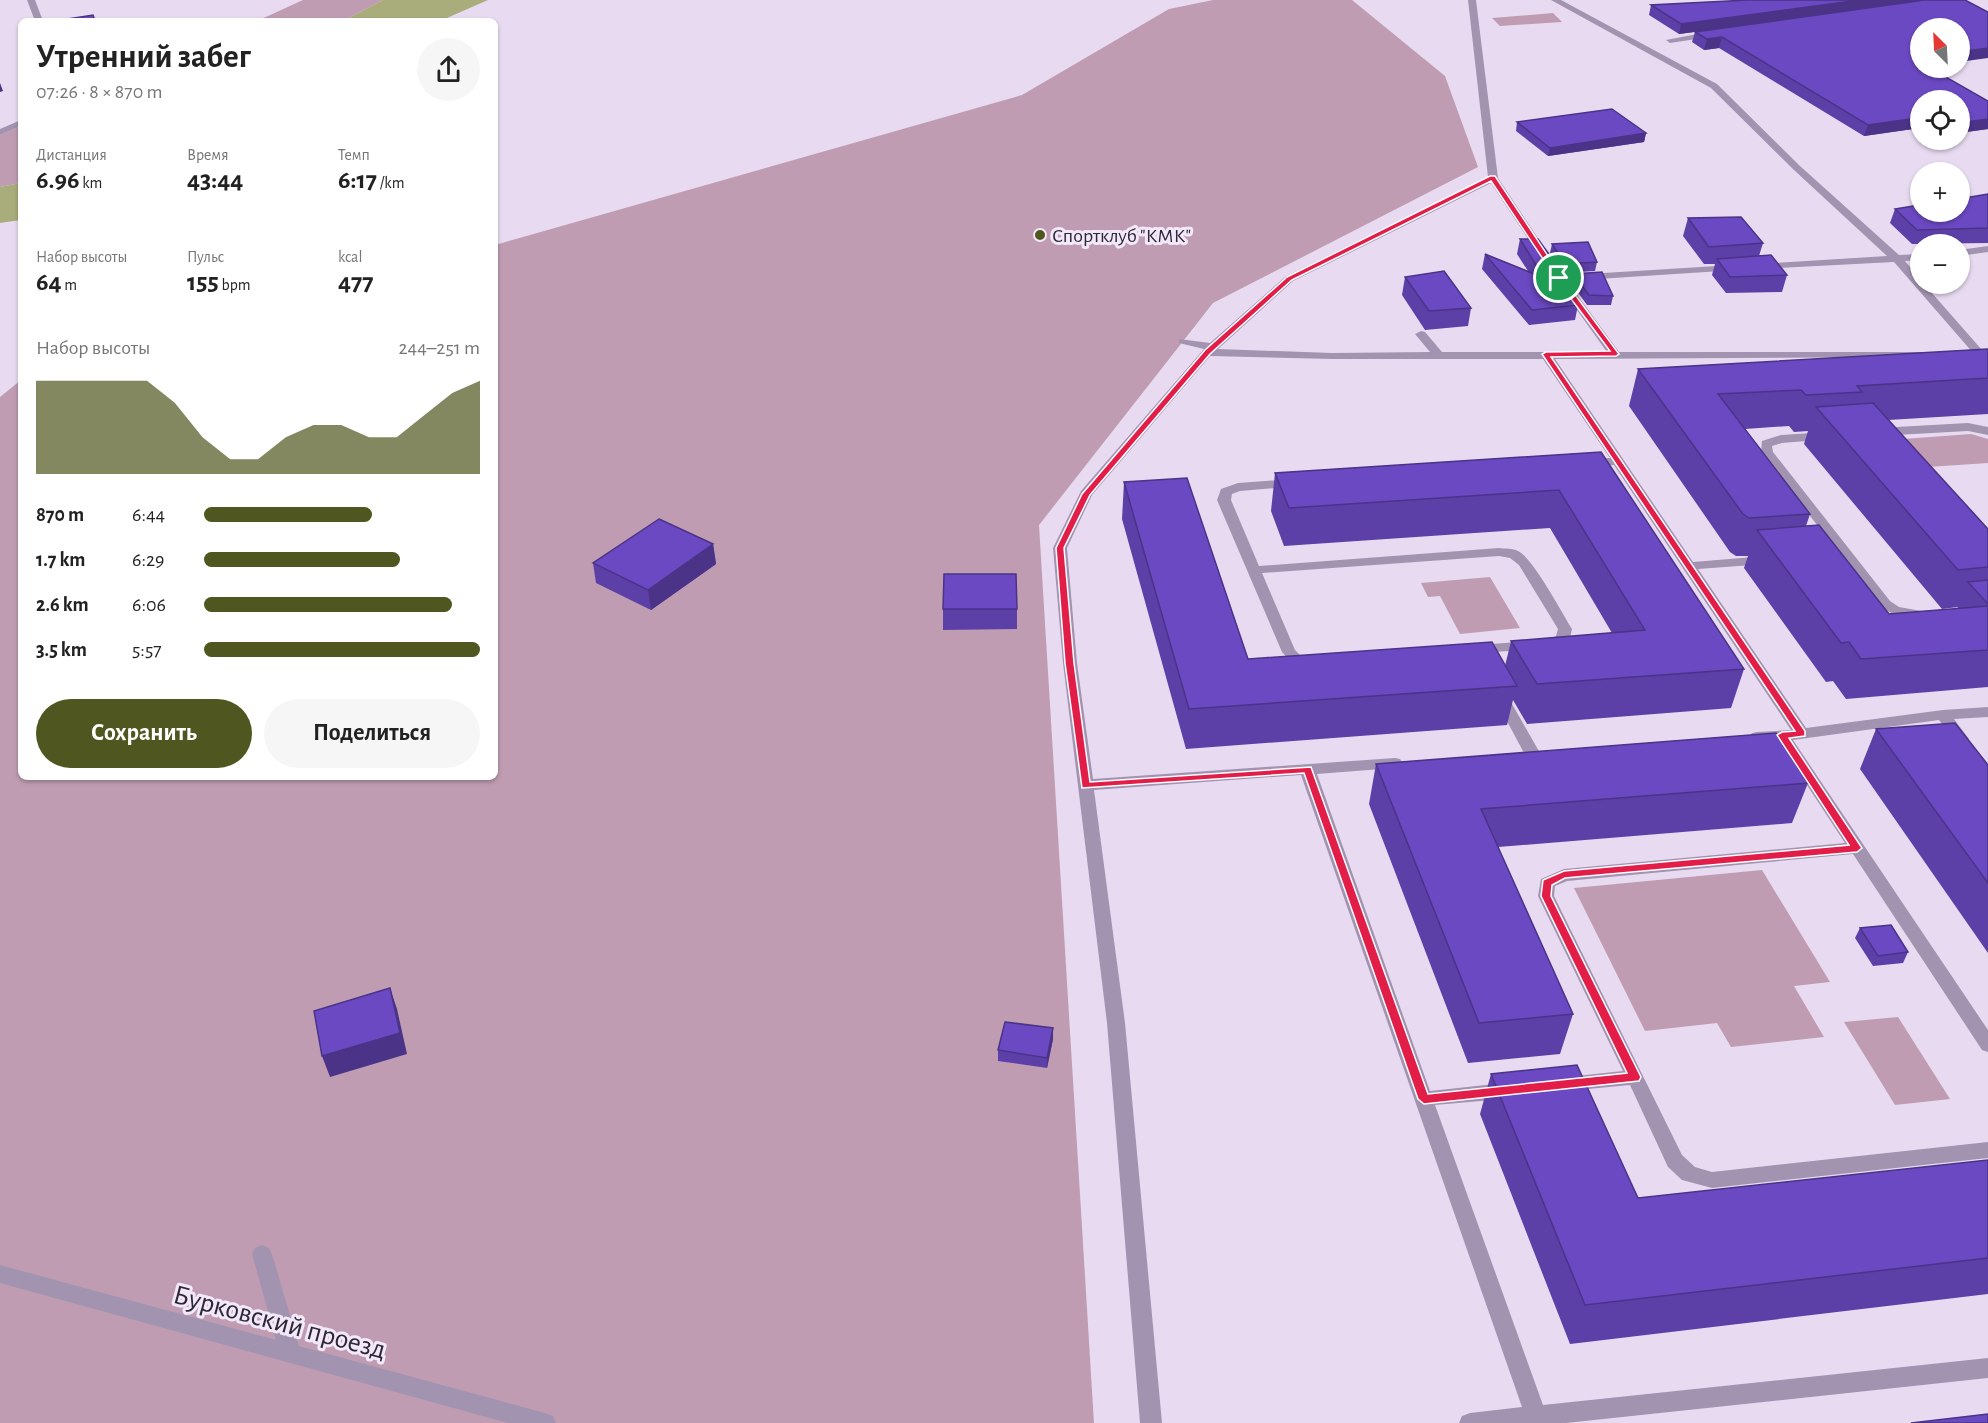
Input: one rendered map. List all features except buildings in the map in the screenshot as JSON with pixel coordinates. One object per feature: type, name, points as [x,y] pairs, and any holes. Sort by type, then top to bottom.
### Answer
[{"type":"street","points":[[31,0],[38,18]]},
{"type":"street","points":[[1479,0],[1472,0],[1493,177],[1559,278],[1616,354]]},
{"type":"street","points":[[1555,0],[1714,86],[1797,168],[1897,259],[1978,352]]},
{"type":"street","points":[[1670,40],[1717,33]]},
{"type":"street","points":[[0,132],[18,124]]},
{"type":"street","points":[[1151,1423],[1116,1023],[1070,663],[1060,548],[1086,494],[1210,349],[1289,279],[1493,177]]},
{"type":"street","points":[[1970,251],[1988,249]]},
{"type":"street","points":[[1559,278],[1910,258]]},
{"type":"street","points":[[1421,334],[1438,355]]},
{"type":"street","points":[[1183,341],[1210,349],[1332,356],[1933,353]]},
{"type":"street","points":[[1546,354],[1802,734]]},
{"type":"street","points":[[1863,434],[1968,427],[1988,431]]},
{"type":"street","points":[[1839,435],[1781,439],[1766,444],[1767,452],[1885,603],[1895,611],[1914,615],[1935,614]]},
{"type":"street","points":[[1569,464],[1617,461]]},
{"type":"street","points":[[1309,482],[1238,487],[1226,492],[1224,500],[1289,652],[1297,660],[1310,663],[1322,662]]},
{"type":"street","points":[[1254,570],[1500,552],[1514,554],[1524,563],[1565,629],[1563,638],[1551,644],[1474,653]]},
{"type":"street","points":[[1824,556],[1847,555]]},
{"type":"street","points":[[1688,566],[1779,559]]},
{"type":"street","points":[[1492,681],[1532,753]]},
{"type":"street","points":[[1742,738],[1802,734],[1943,715],[1988,712]]},
{"type":"street","points":[[1943,715],[1969,749]]},
{"type":"street","points":[[1782,735],[1988,1045]]},
{"type":"street","points":[[1085,785],[1408,762]]},
{"type":"street","points":[[1307,769],[1536,1416]]},
{"type":"street","points":[[1857,848],[1564,875],[1547,883],[1546,896],[1676,1161],[1689,1174],[1712,1180],[1988,1150]]},
{"type":"street","points":[[1553,1086],[1635,1077]]},
{"type":"street","points":[[1424,1099],[1518,1089]]},
{"type":"street","points":[[262,1254],[291,1353]]},
{"type":"street","name":"Бурковский проезд","points":[[0,1274],[545,1423]]},
{"type":"street","points":[[1470,1423],[1988,1368]]},
{"type":"shaded area","points":[[303,0],[383,0],[349,18],[264,18]]},
{"type":"shaded area","points":[[383,0],[488,0],[447,18],[349,18]]},
{"type":"shaded area","points":[[1213,0],[1352,0],[1445,76],[1478,167],[1213,303],[1039,525],[1094,1423],[0,1423],[0,397],[18,382],[18,780],[498,780],[498,244],[1022,95],[1169,9]]},
{"type":"shaded area","points":[[1553,13],[1562,22],[1500,26],[1492,18]]},
{"type":"shaded area","points":[[18,127],[18,184],[0,187],[0,135]]},
{"type":"shaded area","points":[[18,184],[18,220],[0,223],[0,187]]},
{"type":"shaded area","points":[[1971,434],[1988,439],[1988,463],[1928,467],[1903,439]]},
{"type":"shaded area","points":[[1490,577],[1520,628],[1460,634],[1440,596],[1428,597],[1421,583]]},
{"type":"shaded area","points":[[1762,870],[1830,982],[1794,986],[1824,1037],[1731,1047],[1717,1023],[1645,1031],[1574,888]]},
{"type":"shaded area","points":[[1898,1017],[1950,1099],[1895,1105],[1844,1022]]},
{"type":"place","name":"Спортклуб \"КМК\"","points":[[1040,235]]},
{"type":"route","points":[[1493,177],[1559,278],[1616,354],[1546,354],[1802,734],[1782,735],[1857,848],[1564,875],[1547,883],[1546,896],[1635,1077],[1424,1099],[1307,769],[1085,785],[1070,663],[1060,548],[1086,494],[1140,429],[1207,352],[1289,279],[1493,177]]}]
